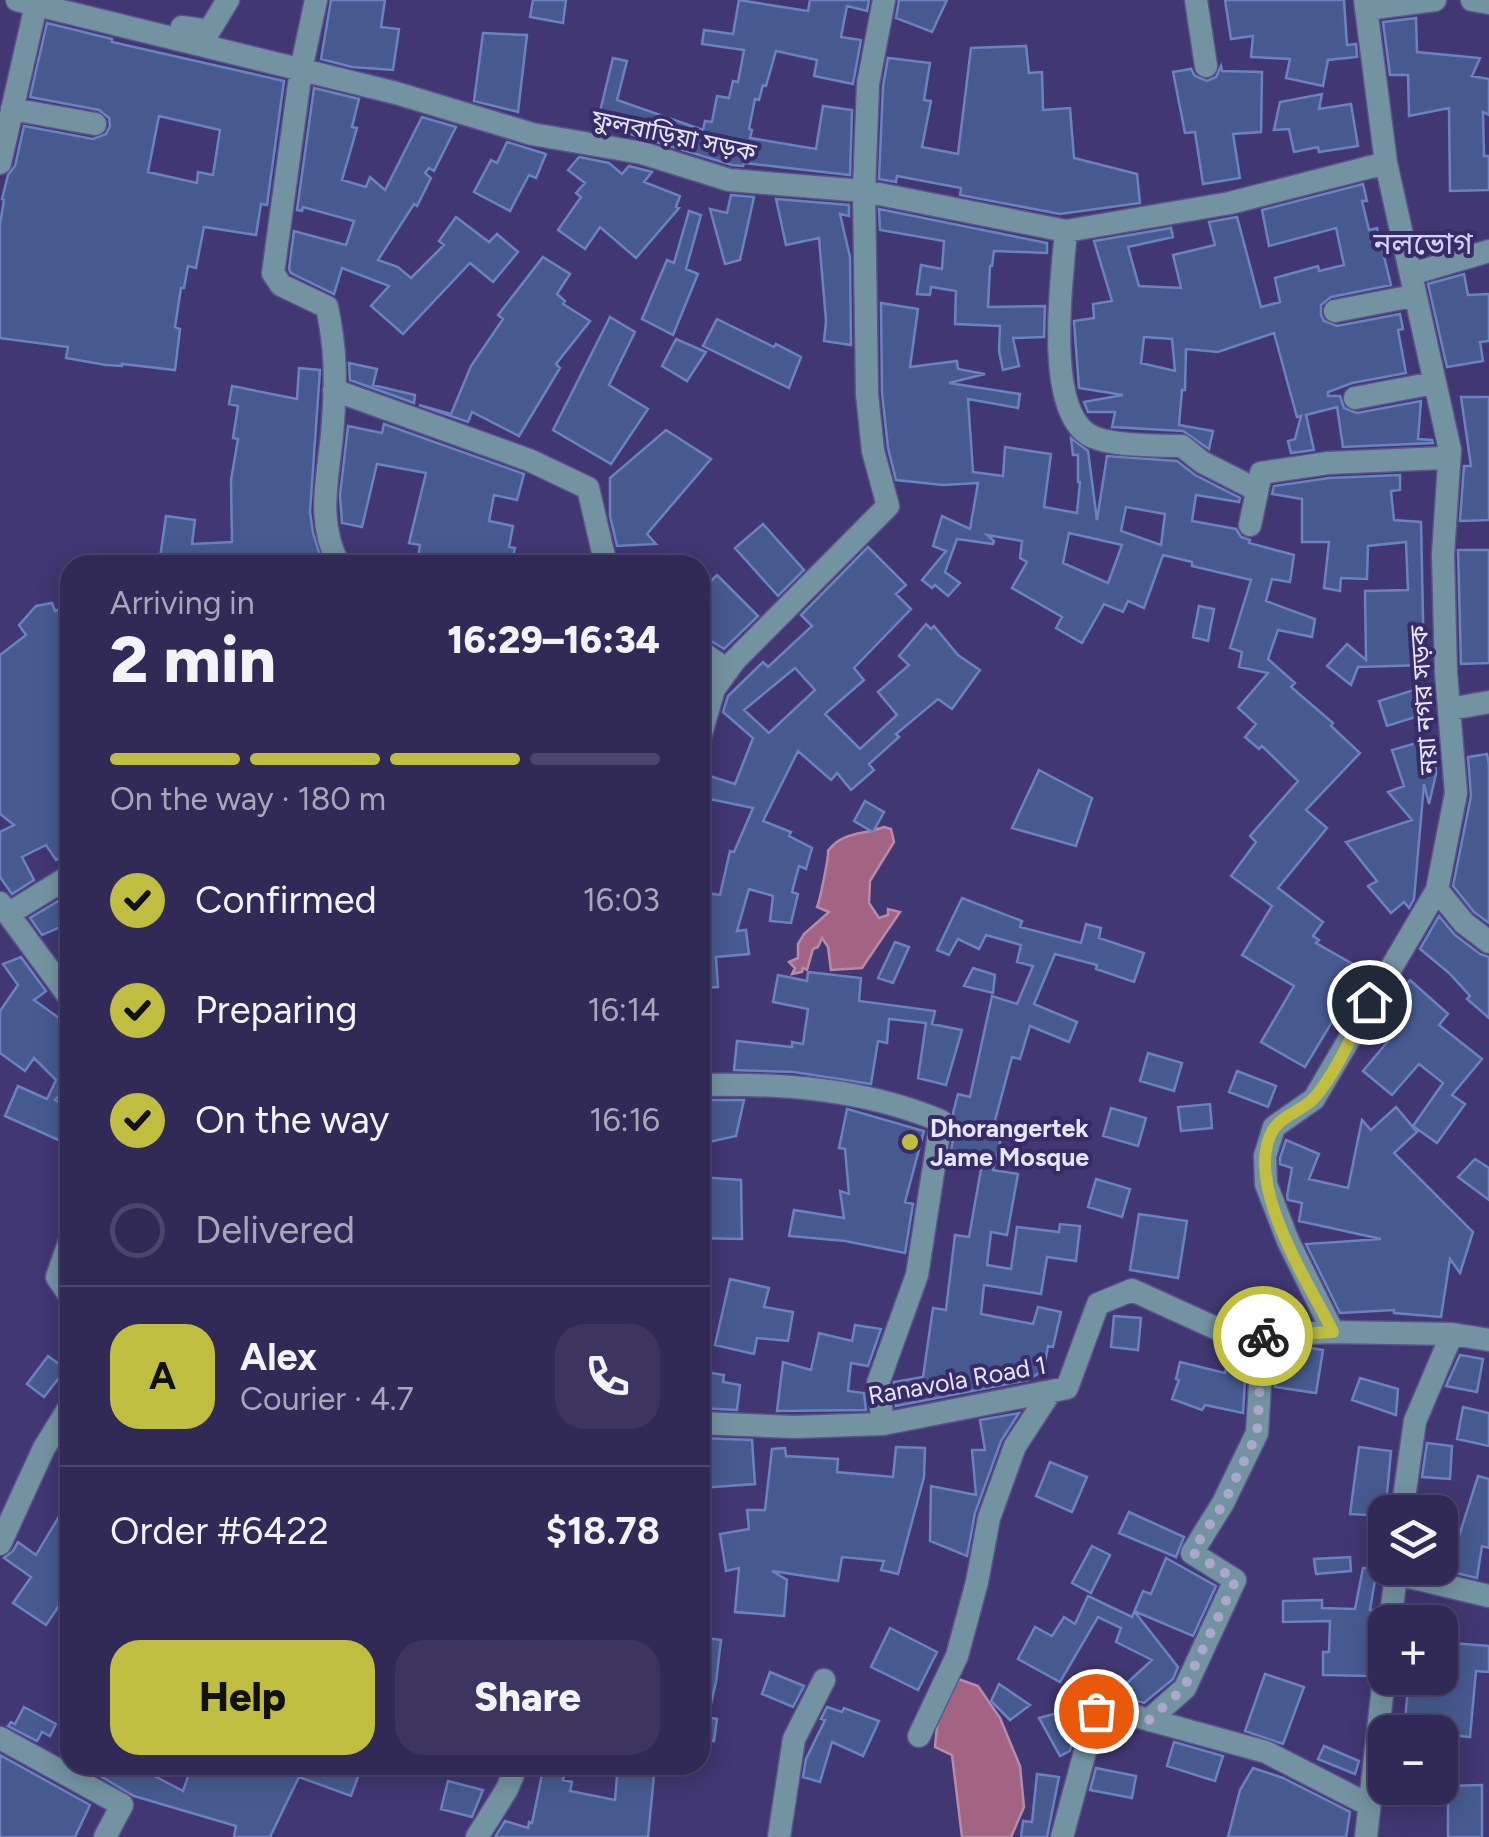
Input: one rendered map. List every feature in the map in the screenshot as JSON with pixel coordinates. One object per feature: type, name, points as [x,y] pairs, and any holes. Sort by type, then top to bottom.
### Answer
[{"type":"street","points":[[72,0],[209,31],[228,0]]},
{"type":"street","points":[[316,0],[301,70],[273,273],[280,285],[327,307],[336,352],[324,526],[336,555]]},
{"type":"street","points":[[710,704],[728,670],[888,506],[873,451],[867,394],[864,191],[868,84],[884,0]]},
{"type":"street","points":[[1196,0],[1206,66]]},
{"type":"street","points":[[1365,4],[1435,0]]},
{"type":"street","points":[[1472,0],[1489,3]]},
{"type":"street","points":[[0,162],[12,109],[26,2]]},
{"type":"street","name":"ফুলবাড়িয়া সড়ক","points":[[26,2],[396,93],[532,134],[642,153],[729,180],[864,191],[1066,232],[1230,203],[1386,163]]},
{"type":"street","name":"নয়া নগর সড়ক","points":[[1333,1332],[1288,1241],[1266,1184],[1265,1156],[1274,1127],[1314,1099],[1437,890],[1456,793],[1443,554],[1450,450],[1386,163],[1365,4]]},
{"type":"street","points":[[12,109],[95,124]]},
{"type":"street","points":[[1066,232],[1057,351],[1074,422],[1092,437],[1182,446],[1202,462],[1257,490]]},
{"type":"street","points":[[1335,311],[1412,285],[1489,251]]},
{"type":"street","points":[[1354,398],[1434,383]]},
{"type":"street","points":[[334,390],[529,460],[588,488],[604,555]]},
{"type":"street","points":[[1250,525],[1261,473],[1328,463],[1443,458]]},
{"type":"street","points":[[710,657],[728,670]]},
{"type":"street","points":[[1450,709],[1489,702]]},
{"type":"street","points":[[60,881],[4,909],[60,985]]},
{"type":"street","points":[[1437,890],[1464,923],[1489,942]]},
{"type":"street","points":[[710,1086],[829,1090],[900,1104],[941,1121],[918,1275],[878,1383],[883,1424]]},
{"type":"street","name":"Ranavola Road 1","points":[[710,1424],[794,1428],[883,1424],[1067,1388],[1098,1304],[1132,1290],[1233,1336],[1333,1332],[1452,1334],[1489,1340]]},
{"type":"street","points":[[1404,1495],[1415,1421],[1452,1334]]},
{"type":"street","points":[[1149,1720],[1184,1688],[1236,1580],[1192,1552],[1224,1503],[1257,1434],[1263,1335]]},
{"type":"street","points":[[918,1736],[957,1656],[989,1518],[1016,1446],[1052,1392]]},
{"type":"street","points":[[0,1544],[60,1422]]},
{"type":"street","points":[[1449,1585],[1489,1596]]},
{"type":"street","points":[[779,1837],[794,1739],[824,1680]]},
{"type":"street","points":[[1062,1837],[1096,1711],[1149,1720],[1266,1752],[1368,1804]]},
{"type":"street","points":[[0,1738],[60,1770]]},
{"type":"street","points":[[68,1775],[122,1804],[104,1837]]},
{"type":"street","points":[[477,1837],[513,1775]]},
{"type":"street","points":[[1366,1837],[1369,1805]]},
{"type":"shaded area","points":[[884,827],[891,829],[894,842],[870,881],[869,903],[879,918],[888,915],[888,909],[900,912],[862,968],[831,970],[828,947],[822,938],[813,949],[807,970],[792,974],[795,968],[789,962],[798,958],[798,944],[829,912],[817,907],[828,851],[847,837]]},
{"type":"shaded area","points":[[953,1677],[978,1686],[1000,1718],[1020,1766],[1024,1807],[1011,1837],[962,1837],[952,1755],[935,1747],[939,1705]]},
{"type":"building","points":[[331,0],[385,0],[381,27],[399,29],[393,70],[352,67],[321,59]]},
{"type":"building","points":[[533,0],[566,0],[563,23],[530,17]]},
{"type":"building","points":[[739,0],[808,11],[810,0],[869,0],[867,11],[847,6],[841,37],[861,40],[853,84],[814,76],[817,60],[776,51],[766,86],[763,85],[759,100],[755,99],[749,129],[750,138],[816,149],[823,106],[852,110],[850,175],[744,163],[732,165],[597,124],[613,58],[627,61],[617,100],[703,130],[705,121],[712,122],[717,96],[729,98],[733,81],[738,82],[744,50],[702,44],[704,30],[733,34]]},
{"type":"building","points":[[899,0],[947,0],[932,32],[896,18]]},
{"type":"building","points":[[1225,0],[1344,0],[1347,45],[1356,44],[1357,57],[1328,60],[1323,86],[1286,78],[1290,59],[1251,57],[1253,36],[1231,39]]},
{"type":"building","points":[[1416,18],[1417,52],[1480,58],[1472,76],[1489,79],[1489,115],[1483,112],[1489,190],[1450,191],[1449,108],[1409,116],[1408,75],[1390,75],[1383,22]]},
{"type":"building","points":[[47,23],[112,42],[284,81],[267,205],[261,204],[256,235],[204,227],[196,268],[188,266],[181,288],[175,327],[180,329],[175,370],[66,358],[68,347],[0,338],[2,199],[24,126],[93,139],[106,134],[110,126],[109,118],[99,110],[30,97]],"holes":[[[159,116],[220,130],[213,175],[198,172],[197,183],[148,172]]]},
{"type":"building","points":[[483,33],[527,35],[518,112],[474,101]]},
{"type":"building","points":[[1026,46],[1029,73],[1042,72],[1043,110],[1070,108],[1074,158],[1137,174],[1140,203],[1060,214],[960,195],[961,188],[897,176],[896,182],[879,179],[888,58],[930,63],[924,100],[931,101],[922,147],[958,154],[971,48]]},
{"type":"building","points":[[1221,66],[1222,71],[1262,72],[1261,132],[1233,134],[1240,178],[1203,184],[1195,132],[1185,133],[1173,72],[1191,69],[1195,76],[1207,81],[1216,77]]},
{"type":"building","points":[[314,88],[359,99],[352,127],[357,128],[342,180],[366,187],[370,177],[385,190],[422,117],[456,127],[434,171],[429,168],[425,173],[431,178],[417,206],[414,204],[378,260],[398,267],[411,278],[444,245],[439,241],[456,217],[489,242],[497,234],[518,252],[493,282],[470,263],[403,334],[371,306],[389,286],[342,268],[334,294],[291,273],[294,231],[346,245],[354,221],[303,207],[302,211],[297,210]]},
{"type":"building","points":[[1322,94],[1319,109],[1351,104],[1358,146],[1294,152],[1289,129],[1274,130],[1280,102]]},
{"type":"building","points":[[507,142],[546,154],[536,178],[529,175],[510,211],[474,192],[491,160],[497,163]]},
{"type":"building","points":[[579,157],[609,163],[622,174],[629,166],[652,172],[644,182],[680,196],[676,207],[679,208],[636,258],[600,227],[585,249],[558,230],[581,197],[576,193],[585,183],[568,170]]},
{"type":"building","points":[[1363,184],[1367,201],[1362,201],[1369,230],[1377,228],[1391,285],[1331,297],[1321,305],[1321,315],[1324,321],[1337,326],[1400,314],[1403,329],[1398,330],[1406,373],[1352,383],[1328,392],[1328,396],[1340,396],[1344,408],[1357,413],[1421,401],[1418,439],[1433,443],[1343,447],[1337,407],[1306,415],[1314,450],[1291,453],[1288,441],[1295,439],[1301,416],[1297,417],[1274,333],[1218,352],[1186,349],[1179,425],[1213,431],[1209,449],[1183,431],[1112,427],[1115,412],[1088,412],[1084,402],[1123,395],[1079,388],[1074,321],[1094,318],[1093,304],[1112,301],[1094,241],[1171,228],[1173,237],[1128,247],[1139,286],[1181,288],[1173,255],[1215,245],[1209,222],[1237,217],[1261,307],[1280,302],[1275,278],[1318,266],[1319,271],[1344,265],[1336,228],[1269,246],[1262,210]],"holes":[[[1144,337],[1172,339],[1175,371],[1141,363]]]},
{"type":"building","points":[[731,195],[754,197],[740,260],[725,264],[710,209],[727,213]]},
{"type":"building","points":[[776,199],[849,205],[849,216],[840,214],[850,257],[851,345],[824,341],[819,238],[786,245]]},
{"type":"building","points":[[879,209],[1047,243],[1047,253],[994,251],[990,266],[988,307],[1045,306],[1044,337],[1013,338],[1019,366],[1003,370],[1000,326],[955,324],[956,291],[931,287],[930,295],[917,294],[921,265],[942,269],[944,241],[880,230]]},
{"type":"building","points":[[689,211],[701,215],[686,269],[698,274],[673,335],[642,319],[667,260],[674,263]]},
{"type":"building","points":[[543,257],[570,274],[557,294],[565,301],[563,304],[590,321],[556,364],[560,368],[519,436],[472,412],[468,422],[419,405],[451,414],[471,366],[503,319],[498,315]]},
{"type":"building","points":[[1464,274],[1468,295],[1489,294],[1489,341],[1480,342],[1483,361],[1447,367],[1428,284]]},
{"type":"building","points":[[881,303],[918,309],[910,367],[957,361],[958,369],[985,374],[949,383],[1020,394],[1018,408],[968,399],[973,472],[1003,476],[1005,447],[1051,454],[1044,507],[1077,513],[1078,455],[1073,455],[1071,438],[1088,451],[1097,520],[1107,456],[1177,461],[1240,498],[1239,502],[1196,495],[1192,521],[1236,529],[1249,543],[1294,555],[1290,582],[1272,579],[1266,601],[1315,619],[1312,637],[1278,630],[1268,659],[1295,683],[1291,687],[1333,723],[1331,726],[1360,753],[1306,810],[1327,828],[1278,888],[1323,922],[1313,936],[1319,940],[1316,943],[1363,970],[1305,1067],[1261,1042],[1294,986],[1242,955],[1272,906],[1231,876],[1256,842],[1250,836],[1298,781],[1262,746],[1259,749],[1245,737],[1256,724],[1238,708],[1268,673],[1239,667],[1242,652],[1230,648],[1251,580],[1163,555],[1144,608],[1128,601],[1123,612],[1104,604],[1082,643],[1056,628],[1062,617],[1012,588],[1027,562],[1020,558],[1022,541],[987,535],[993,544],[957,539],[945,572],[960,583],[948,596],[935,585],[932,588],[922,580],[946,551],[933,546],[942,516],[970,529],[978,483],[943,485],[896,480],[882,393]],"holes":[[[1126,507],[1165,514],[1161,545],[1121,531]],[[1069,533],[1122,545],[1108,583],[1063,563]]]},
{"type":"building","points":[[610,317],[635,332],[609,385],[648,409],[611,464],[553,430]]},
{"type":"building","points":[[717,319],[801,357],[789,388],[703,346]]},
{"type":"building","points":[[676,339],[706,352],[687,381],[662,366]]},
{"type":"building","points":[[349,363],[377,369],[373,385],[415,395],[414,403],[350,380]]},
{"type":"building","points":[[299,368],[320,370],[310,512],[320,555],[160,555],[166,516],[195,520],[192,544],[232,542],[231,480],[238,439],[233,438],[238,406],[229,404],[232,386],[297,399]]},
{"type":"building","points":[[1461,397],[1489,397],[1489,520],[1460,521],[1464,466],[1471,466]]},
{"type":"building","points":[[384,424],[524,474],[517,500],[494,495],[489,521],[513,526],[509,547],[515,548],[513,555],[418,555],[420,545],[409,543],[426,473],[377,464],[362,527],[342,523],[340,495],[348,426],[382,433]]},
{"type":"building","points":[[666,430],[711,459],[647,534],[656,544],[617,546],[610,516],[610,478]]},
{"type":"building","points":[[1400,475],[1400,490],[1391,491],[1394,520],[1421,522],[1424,665],[1358,667],[1351,685],[1327,666],[1347,644],[1366,660],[1365,591],[1408,590],[1406,542],[1368,546],[1367,579],[1341,578],[1340,591],[1324,588],[1329,542],[1302,542],[1302,499],[1272,494],[1274,486],[1329,478]]},
{"type":"building","points":[[763,524],[804,570],[778,596],[735,548]]},
{"type":"building","points":[[868,547],[906,585],[896,594],[911,609],[854,668],[864,680],[825,714],[860,749],[897,715],[878,692],[909,665],[899,656],[926,624],[931,629],[934,626],[958,655],[980,670],[952,709],[938,699],[896,734],[899,737],[869,764],[874,770],[851,790],[837,773],[831,780],[798,751],[763,821],[791,832],[789,836],[812,848],[806,869],[799,866],[792,892],[798,894],[791,923],[770,921],[773,896],[749,889],[737,931],[746,930],[749,954],[716,957],[718,987],[710,987],[710,894],[720,895],[730,851],[734,852],[753,808],[710,799],[710,776],[735,784],[753,738],[723,712],[728,696],[763,662],[768,667],[812,626],[801,615]],"holes":[[[795,668],[815,690],[769,733],[744,710]]]},
{"type":"building","points":[[1458,550],[1489,550],[1489,663],[1461,664]]},
{"type":"building","points":[[717,575],[758,616],[724,649],[710,640],[710,582]]},
{"type":"building","points":[[52,603],[55,611],[60,609],[60,857],[56,860],[46,845],[22,857],[34,880],[12,894],[0,877],[0,832],[14,825],[0,814],[0,655],[26,635],[19,625],[36,606]]},
{"type":"building","points":[[1199,606],[1214,609],[1208,641],[1193,637]]},
{"type":"building","points":[[1420,688],[1428,713],[1387,726],[1379,701]]},
{"type":"building","points":[[1434,738],[1436,774],[1429,804],[1424,784],[1414,899],[1409,908],[1404,902],[1391,913],[1368,886],[1377,881],[1346,842],[1412,820],[1388,792],[1404,786],[1392,750]]},
{"type":"building","points":[[1487,754],[1489,923],[1474,912],[1453,886],[1471,796],[1468,757]]},
{"type":"building","points":[[1039,770],[1092,798],[1076,846],[1012,828]]},
{"type":"building","points":[[865,801],[884,812],[873,832],[854,821]]},
{"type":"building","points":[[962,898],[1022,921],[1020,927],[1081,943],[1086,924],[1101,928],[1099,938],[1144,953],[1134,982],[1096,969],[1097,965],[1055,954],[1034,1004],[1077,1022],[1069,1042],[1030,1026],[1020,1059],[1012,1057],[992,1132],[1002,1134],[993,1170],[1018,1174],[1007,1235],[991,1232],[987,1265],[1011,1269],[1017,1227],[1059,1232],[1060,1224],[1080,1226],[1076,1261],[1047,1257],[1041,1294],[984,1285],[981,1314],[1033,1324],[1038,1307],[1061,1312],[1045,1363],[1028,1380],[896,1406],[894,1382],[923,1377],[933,1308],[946,1310],[955,1235],[969,1237],[983,1158],[951,1151],[958,1094],[970,1097],[992,996],[1017,1004],[1033,966],[1017,962],[1021,945],[986,935],[979,949],[958,939],[949,955],[937,950]]},
{"type":"building","points":[[60,900],[60,927],[42,935],[30,918]]},
{"type":"building","points":[[1439,916],[1455,935],[1489,957],[1489,1018],[1467,999],[1470,996],[1449,973],[1420,949]]},
{"type":"building","points":[[895,942],[909,947],[893,983],[878,978]]},
{"type":"building","points":[[21,957],[46,991],[34,1000],[60,1019],[60,1095],[55,1100],[60,1102],[60,1141],[5,1116],[18,1086],[47,1099],[56,1080],[34,1058],[25,1071],[0,1053],[0,1011],[18,985],[3,964]]},
{"type":"building","points":[[973,968],[995,975],[993,993],[964,986]]},
{"type":"building","points":[[808,972],[861,978],[859,1001],[935,1011],[932,1024],[962,1030],[946,1085],[918,1078],[926,1023],[889,1019],[887,1043],[878,1041],[871,1084],[794,1072],[734,1070],[737,1041],[792,1047],[792,1042],[803,1044],[808,1009],[773,1002],[778,975],[807,981]]},
{"type":"building","points":[[1410,980],[1448,1014],[1439,1025],[1482,1059],[1452,1095],[1465,1104],[1437,1143],[1413,1126],[1443,1083],[1419,1064],[1392,1095],[1363,1071],[1393,1035],[1378,1020],[1393,995],[1396,997]]},
{"type":"building","points":[[1148,1053],[1182,1063],[1174,1091],[1140,1081]]},
{"type":"building","points":[[1237,1071],[1276,1086],[1268,1107],[1229,1092]]},
{"type":"building","points":[[710,1100],[744,1100],[736,1136],[710,1142]]},
{"type":"building","points":[[1210,1104],[1212,1128],[1181,1131],[1178,1107]]},
{"type":"building","points":[[1396,1107],[1417,1132],[1394,1153],[1473,1232],[1460,1273],[1450,1259],[1441,1317],[1394,1310],[1340,1313],[1306,1244],[1381,1239],[1299,1221],[1302,1203],[1288,1200],[1287,1196],[1292,1168],[1280,1164],[1286,1140],[1319,1154],[1309,1179],[1348,1188],[1362,1120],[1371,1130]]},
{"type":"building","points":[[1111,1108],[1146,1118],[1138,1146],[1103,1136]]},
{"type":"building","points":[[847,1109],[924,1131],[905,1202],[913,1204],[905,1253],[845,1241],[789,1236],[794,1210],[844,1218],[840,1191],[849,1194],[845,1149],[839,1148]]},
{"type":"building","points":[[1475,1159],[1489,1168],[1489,1200],[1458,1177]]},
{"type":"building","points":[[710,1178],[741,1180],[742,1239],[710,1238]]},
{"type":"building","points":[[1096,1179],[1130,1189],[1122,1217],[1088,1207]]},
{"type":"building","points":[[1139,1214],[1187,1221],[1178,1278],[1130,1270]]},
{"type":"building","points":[[730,1279],[769,1288],[764,1307],[793,1312],[788,1341],[757,1338],[754,1354],[715,1345]]},
{"type":"building","points":[[1114,1316],[1141,1318],[1138,1350],[1111,1347]]},
{"type":"building","points":[[855,1325],[881,1329],[868,1366],[851,1363],[848,1391],[864,1393],[866,1410],[777,1411],[783,1362],[811,1370],[819,1333],[852,1341]]},
{"type":"building","points":[[1277,1349],[1323,1350],[1316,1393],[1275,1387]]},
{"type":"building","points":[[1230,1350],[1247,1350],[1243,1413],[1205,1405],[1202,1410],[1172,1399],[1180,1362],[1225,1373]]},
{"type":"building","points":[[1460,1355],[1483,1359],[1477,1392],[1446,1386]]},
{"type":"building","points":[[48,1356],[60,1365],[60,1377],[44,1397],[27,1384]]},
{"type":"building","points":[[710,1373],[724,1375],[723,1382],[740,1385],[737,1410],[710,1409]]},
{"type":"building","points":[[1360,1378],[1398,1389],[1396,1415],[1352,1400]]},
{"type":"building","points":[[1463,1407],[1489,1413],[1489,1446],[1457,1439]]},
{"type":"building","points":[[1019,1413],[1001,1441],[975,1513],[967,1556],[930,1541],[931,1486],[976,1495],[972,1450],[985,1450],[980,1420]]},
{"type":"building","points":[[710,1438],[752,1440],[755,1484],[710,1487]]},
{"type":"building","points":[[1427,1443],[1452,1446],[1450,1479],[1422,1477]]},
{"type":"building","points":[[896,1447],[925,1448],[924,1477],[898,1574],[881,1570],[884,1561],[842,1557],[838,1581],[772,1571],[787,1580],[784,1616],[735,1612],[739,1568],[726,1571],[720,1534],[749,1529],[747,1510],[765,1510],[772,1449],[785,1448],[786,1456],[838,1459],[837,1472],[893,1477]]},
{"type":"building","points":[[1359,1447],[1391,1451],[1387,1495],[1368,1495],[1368,1515],[1350,1514]]},
{"type":"building","points":[[1050,1462],[1087,1477],[1072,1512],[1036,1496]]},
{"type":"building","points":[[1478,1476],[1489,1479],[1489,1548],[1482,1546],[1477,1578],[1458,1573],[1458,1539]]},
{"type":"building","points":[[1129,1512],[1184,1537],[1176,1557],[1119,1533]]},
{"type":"building","points":[[60,1515],[60,1604],[46,1625],[13,1603],[31,1577],[4,1558],[18,1542],[36,1555]]},
{"type":"building","points":[[1092,1546],[1110,1555],[1091,1593],[1072,1583]]},
{"type":"building","points":[[1350,1557],[1351,1571],[1316,1574],[1314,1559]]},
{"type":"building","points":[[1166,1558],[1216,1586],[1193,1636],[1134,1611],[1143,1591],[1151,1594]]},
{"type":"building","points":[[1363,1568],[1368,1568],[1368,1585],[1374,1585],[1368,1605],[1368,1676],[1323,1675],[1330,1621],[1283,1622],[1283,1601],[1322,1600],[1322,1608],[1355,1609]]},
{"type":"building","points":[[1088,1596],[1132,1617],[1134,1611],[1178,1667],[1173,1679],[1144,1703],[1114,1695],[1152,1660],[1116,1642],[1121,1628],[1098,1617],[1060,1682],[1018,1659],[1035,1627],[1052,1636],[1064,1617],[1075,1624]]},
{"type":"building","points":[[890,1628],[937,1652],[918,1690],[871,1667]]},
{"type":"building","points":[[710,1638],[721,1640],[710,1708]]},
{"type":"building","points":[[1458,1643],[1489,1646],[1489,1672],[1476,1671],[1470,1737],[1458,1736],[1458,1715],[1405,1715],[1407,1695],[1458,1695]]},
{"type":"building","points":[[770,1672],[804,1686],[793,1707],[762,1694]]},
{"type":"building","points":[[1265,1674],[1304,1687],[1283,1744],[1245,1731]]},
{"type":"building","points":[[999,1684],[1030,1705],[1010,1720],[991,1701]]},
{"type":"building","points":[[24,1707],[56,1724],[50,1736],[42,1732],[37,1741],[8,1726],[11,1722],[15,1724]]},
{"type":"building","points":[[827,1707],[842,1712],[844,1708],[879,1721],[863,1756],[832,1742],[820,1782],[803,1777]]},
{"type":"building","points":[[1057,1713],[1072,1742],[1070,1751],[1060,1756],[1039,1718]]},
{"type":"building","points":[[710,1717],[717,1719],[714,1741],[710,1740]]},
{"type":"building","points":[[1174,1742],[1223,1756],[1215,1781],[1167,1766]]},
{"type":"building","points":[[1324,1746],[1359,1761],[1355,1774],[1318,1759]]},
{"type":"building","points":[[0,1755],[90,1805],[75,1837],[0,1837]]},
{"type":"building","points":[[1096,1768],[1136,1776],[1132,1798],[1090,1790]]},
{"type":"building","points":[[1253,1768],[1283,1778],[1350,1812],[1346,1837],[1228,1837],[1240,1790]]},
{"type":"building","points":[[1037,1774],[1059,1777],[1047,1837],[1021,1837],[1023,1821],[1032,1822]]},
{"type":"building","points":[[98,1775],[153,1775],[183,1791],[189,1775],[359,1775],[351,1796],[299,1777],[270,1837],[234,1837],[236,1826],[134,1796]]},
{"type":"building","points":[[542,1775],[564,1775],[563,1780],[572,1782],[570,1791],[615,1800],[617,1775],[654,1775],[648,1837],[495,1837],[505,1821],[528,1828]]},
{"type":"building","points":[[448,1781],[483,1790],[472,1817],[441,1809]]},
{"type":"building","points":[[1482,1785],[1482,1837],[1448,1837],[1448,1805],[1458,1805],[1458,1786]]},
{"type":"way so far","points":[[1096,1711],[1149,1720],[1184,1688],[1236,1580],[1192,1552],[1224,1503],[1257,1434],[1263,1336]]},
{"type":"place","name":"Dhorangertek Jame Mosque","points":[[910,1142]]},
{"type":"district","name":"নলভোগ","points":[[1423,243]]},
{"type":"route","points":[[1263,1336],[1333,1332],[1288,1241],[1266,1184],[1265,1156],[1274,1127],[1314,1099],[1369,1002]]}]
